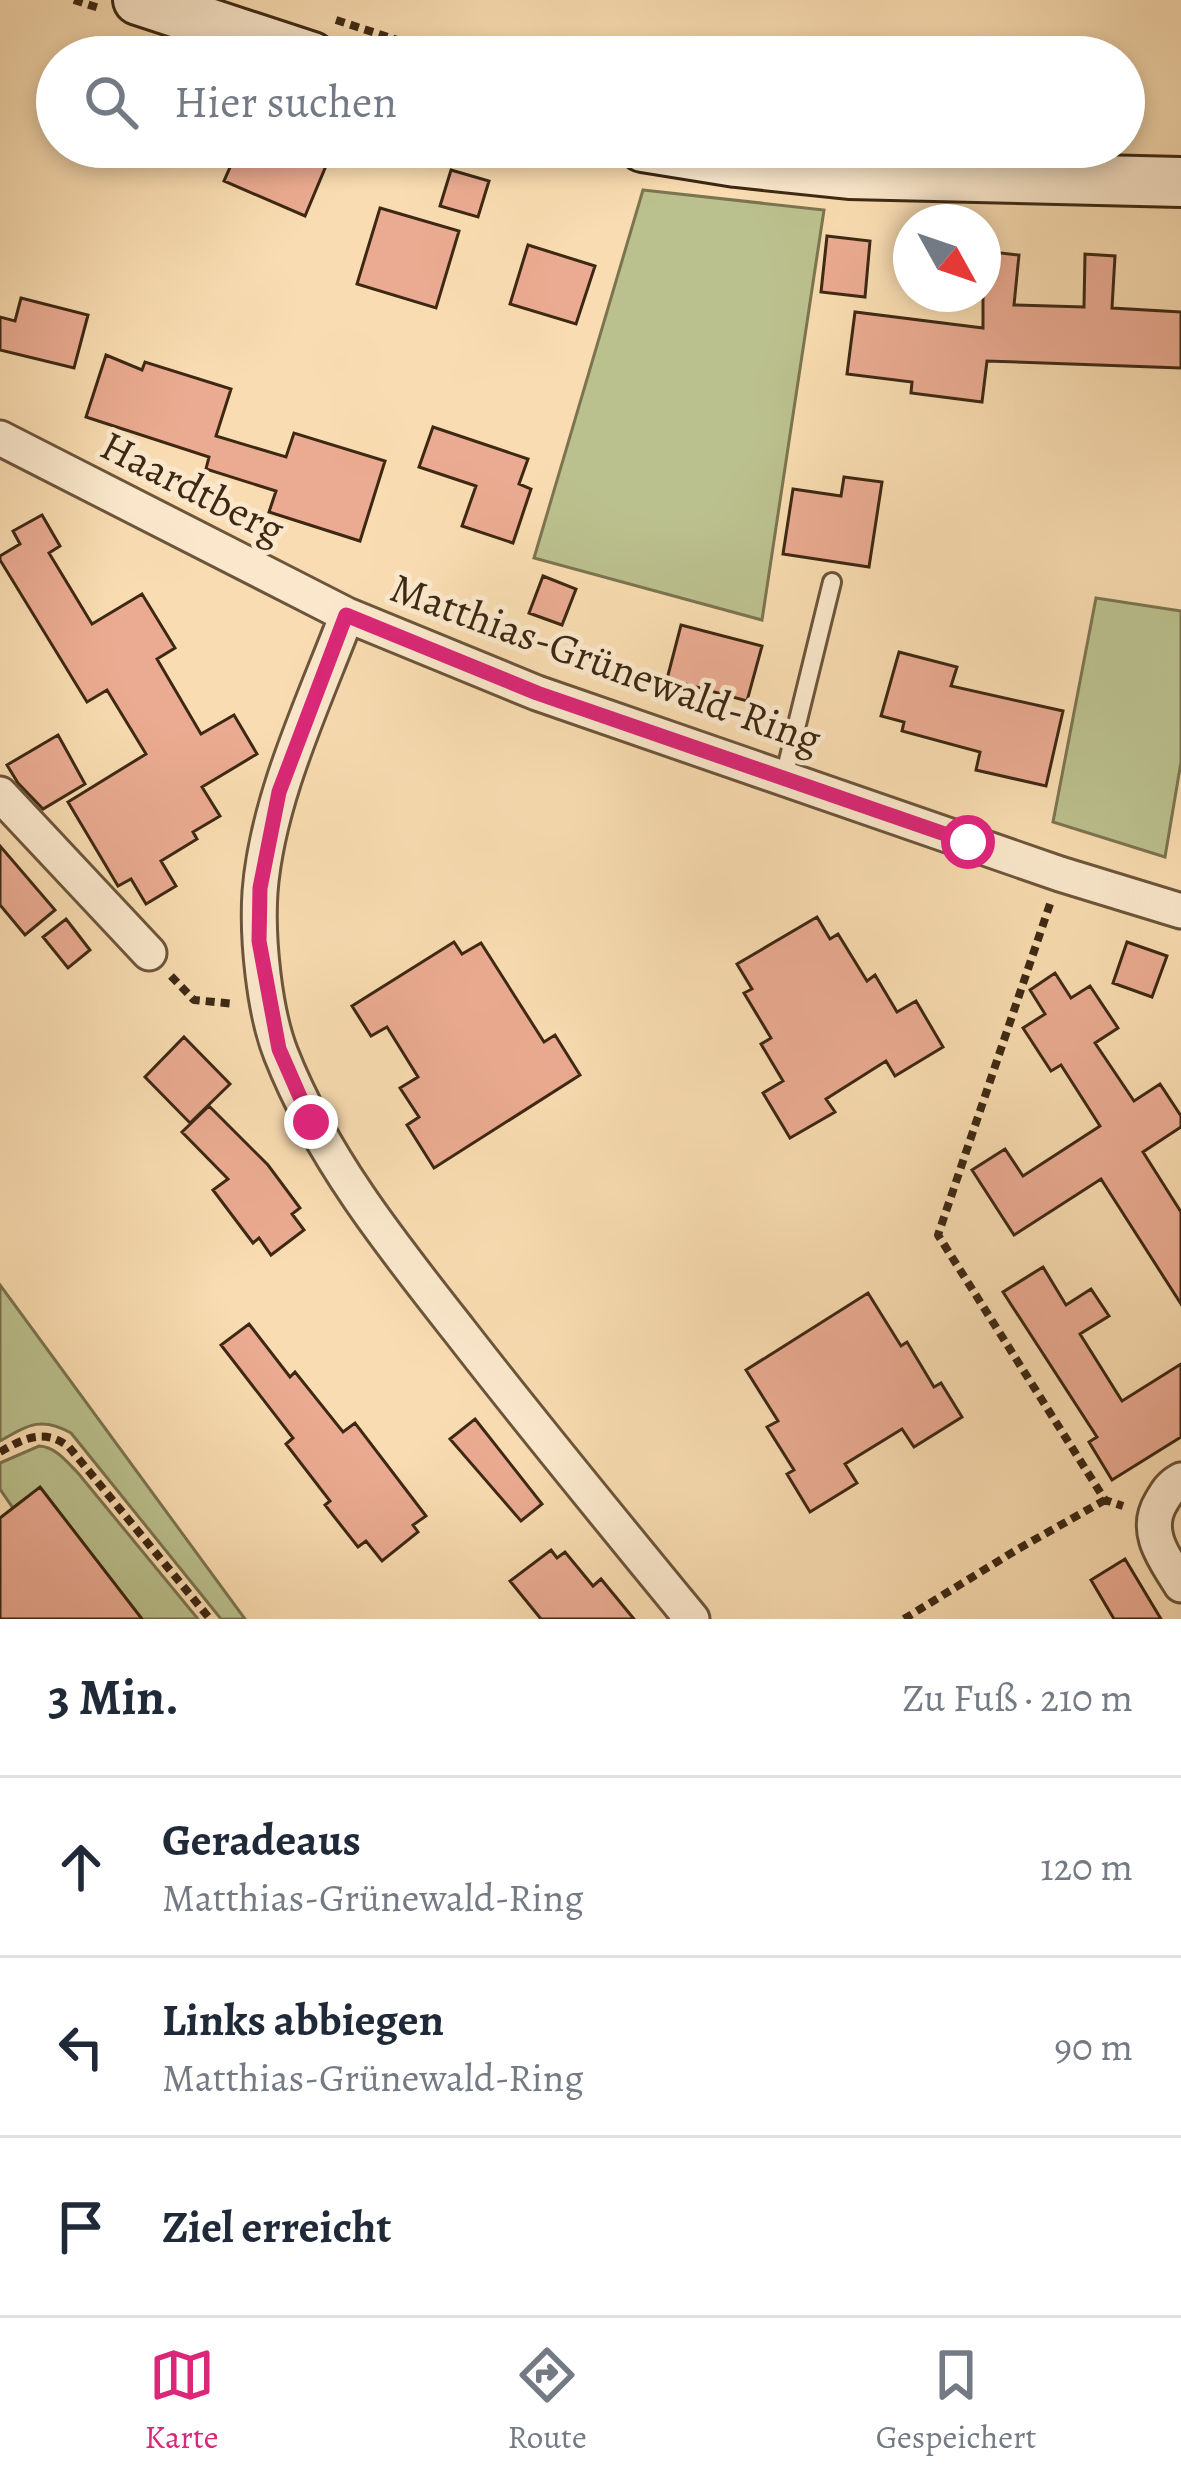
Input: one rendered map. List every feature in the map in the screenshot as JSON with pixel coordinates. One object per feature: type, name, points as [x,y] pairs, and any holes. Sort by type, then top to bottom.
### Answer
[{"type":"street","points":[[138,0],[315,36]]},
{"type":"street","points":[[792,168],[849,174],[1181,182]]},
{"type":"street","name":"Haardtberg","points":[[0,438],[346,615]]},
{"type":"street","name":"Matthias-Grünewald-Ring","points":[[692,1619],[545,1442],[391,1243],[311,1122],[279,1049],[259,941],[260,888],[279,792],[346,615],[537,693],[706,753],[1060,874],[1181,910]]},
{"type":"street","points":[[0,794],[149,952]]},
{"type":"street","points":[[1181,1480],[1170,1486],[1153,1516],[1156,1544],[1181,1585]]},
{"type":"lane","points":[[784,777],[832,582]]},
{"type":"path","points":[[1060,874],[938,1235],[1105,1500],[1153,1516]]},
{"type":"path","points":[[149,952],[194,1000],[270,1006]]},
{"type":"path","points":[[0,1452],[34,1436],[58,1439],[210,1619]]},
{"type":"path","points":[[904,1619],[1105,1500]]},
{"type":"green space","points":[[643,190],[824,210],[762,620],[534,558]]},
{"type":"green space","points":[[1096,598],[1181,611],[1181,762],[1165,857],[1053,822]]},
{"type":"green space","points":[[0,1285],[245,1619],[221,1619],[71,1433],[35,1425],[0,1441]]},
{"type":"green space","points":[[39,1446],[56,1452],[78,1473],[198,1619],[142,1619],[40,1488],[13,1508],[0,1489],[0,1463]]},
{"type":"building","points":[[230,168],[325,168],[305,216],[224,181]]},
{"type":"building","points":[[451,170],[489,181],[478,217],[440,206]]},
{"type":"building","points":[[380,208],[459,231],[436,308],[357,284]]},
{"type":"building","points":[[827,236],[870,241],[865,297],[821,292]]},
{"type":"building","points":[[528,245],[595,266],[576,324],[510,304]]},
{"type":"building","points":[[1001,253],[1019,255],[1014,305],[1084,307],[1085,254],[1115,256],[1112,308],[1181,312],[1181,368],[987,361],[982,402],[911,393],[912,382],[847,374],[855,312],[983,328],[983,312],[1001,312]]},
{"type":"building","points":[[21,298],[88,315],[74,368],[0,350],[0,317],[15,321]]},
{"type":"building","points":[[106,355],[142,370],[145,362],[231,389],[216,436],[286,457],[294,433],[385,461],[360,541],[269,512],[276,491],[206,469],[209,457],[86,417]]},
{"type":"building","points":[[433,427],[528,459],[519,484],[531,489],[513,543],[462,526],[476,486],[419,467]]},
{"type":"building","points":[[844,477],[882,482],[869,567],[783,554],[793,489],[841,496]]},
{"type":"building","points":[[42,515],[60,546],[49,553],[92,624],[142,594],[175,648],[157,659],[201,734],[234,715],[257,754],[202,787],[220,816],[193,832],[197,839],[161,861],[176,886],[146,904],[131,879],[118,886],[68,802],[146,754],[107,690],[87,702],[0,560],[20,544],[13,531]]},
{"type":"building","points":[[543,576],[576,589],[562,625],[529,613]]},
{"type":"building","points":[[681,625],[762,646],[747,701],[667,679]]},
{"type":"building","points":[[899,652],[957,667],[951,686],[1063,711],[1046,786],[976,770],[980,752],[902,731],[904,722],[881,716]]},
{"type":"building","points":[[58,735],[85,784],[43,809],[7,765]]},
{"type":"building","points":[[0,846],[55,910],[25,935],[0,905]]},
{"type":"building","points":[[817,917],[830,939],[838,934],[867,981],[875,975],[897,1012],[916,1001],[943,1047],[895,1076],[886,1061],[826,1099],[835,1112],[790,1138],[763,1093],[783,1081],[761,1044],[771,1038],[744,993],[752,989],[737,964]]},
{"type":"building","points":[[66,919],[90,950],[68,968],[43,937]]},
{"type":"building","points":[[454,942],[462,954],[481,943],[544,1042],[555,1035],[580,1075],[434,1168],[407,1125],[419,1117],[400,1088],[418,1077],[387,1027],[371,1036],[352,1006]]},
{"type":"building","points":[[1127,942],[1167,956],[1152,997],[1113,983]]},
{"type":"building","points":[[1055,973],[1071,998],[1090,986],[1118,1028],[1095,1043],[1134,1101],[1160,1084],[1181,1116],[1181,1127],[1143,1152],[1181,1212],[1181,1304],[1101,1179],[1014,1235],[972,1170],[1005,1149],[1023,1176],[1100,1126],[1061,1065],[1051,1071],[1023,1028],[1045,1014],[1030,990]]},
{"type":"building","points":[[184,1037],[230,1084],[190,1123],[145,1077]]},
{"type":"building","points":[[209,1106],[268,1165],[300,1208],[292,1214],[304,1230],[271,1255],[259,1238],[253,1243],[213,1190],[228,1179],[182,1132]]},
{"type":"building","points":[[1043,1267],[1066,1305],[1091,1289],[1109,1316],[1080,1334],[1122,1401],[1181,1364],[1181,1437],[1112,1480],[1089,1442],[1097,1437],[1003,1292]]},
{"type":"building","points":[[868,1293],[901,1346],[907,1342],[934,1387],[941,1383],[962,1417],[914,1447],[902,1429],[845,1464],[857,1483],[810,1512],[787,1474],[794,1470],[767,1427],[778,1421],[746,1370]]},
{"type":"building","points":[[249,1324],[290,1377],[295,1372],[343,1432],[355,1423],[426,1516],[413,1525],[418,1532],[382,1561],[366,1541],[358,1547],[325,1505],[330,1501],[286,1444],[293,1438],[221,1345]]},
{"type":"building","points":[[475,1419],[542,1504],[521,1521],[450,1439]]},
{"type":"building","points":[[40,1487],[142,1619],[0,1619],[0,1518]]},
{"type":"building","points":[[551,1550],[557,1558],[565,1552],[593,1586],[601,1579],[634,1619],[541,1619],[510,1581]]},
{"type":"building","points":[[1125,1559],[1161,1619],[1114,1619],[1091,1580]]},
{"type":"route","points":[[311,1122],[279,1049],[259,941],[260,888],[279,792],[346,615],[537,693],[968,842]]}]
